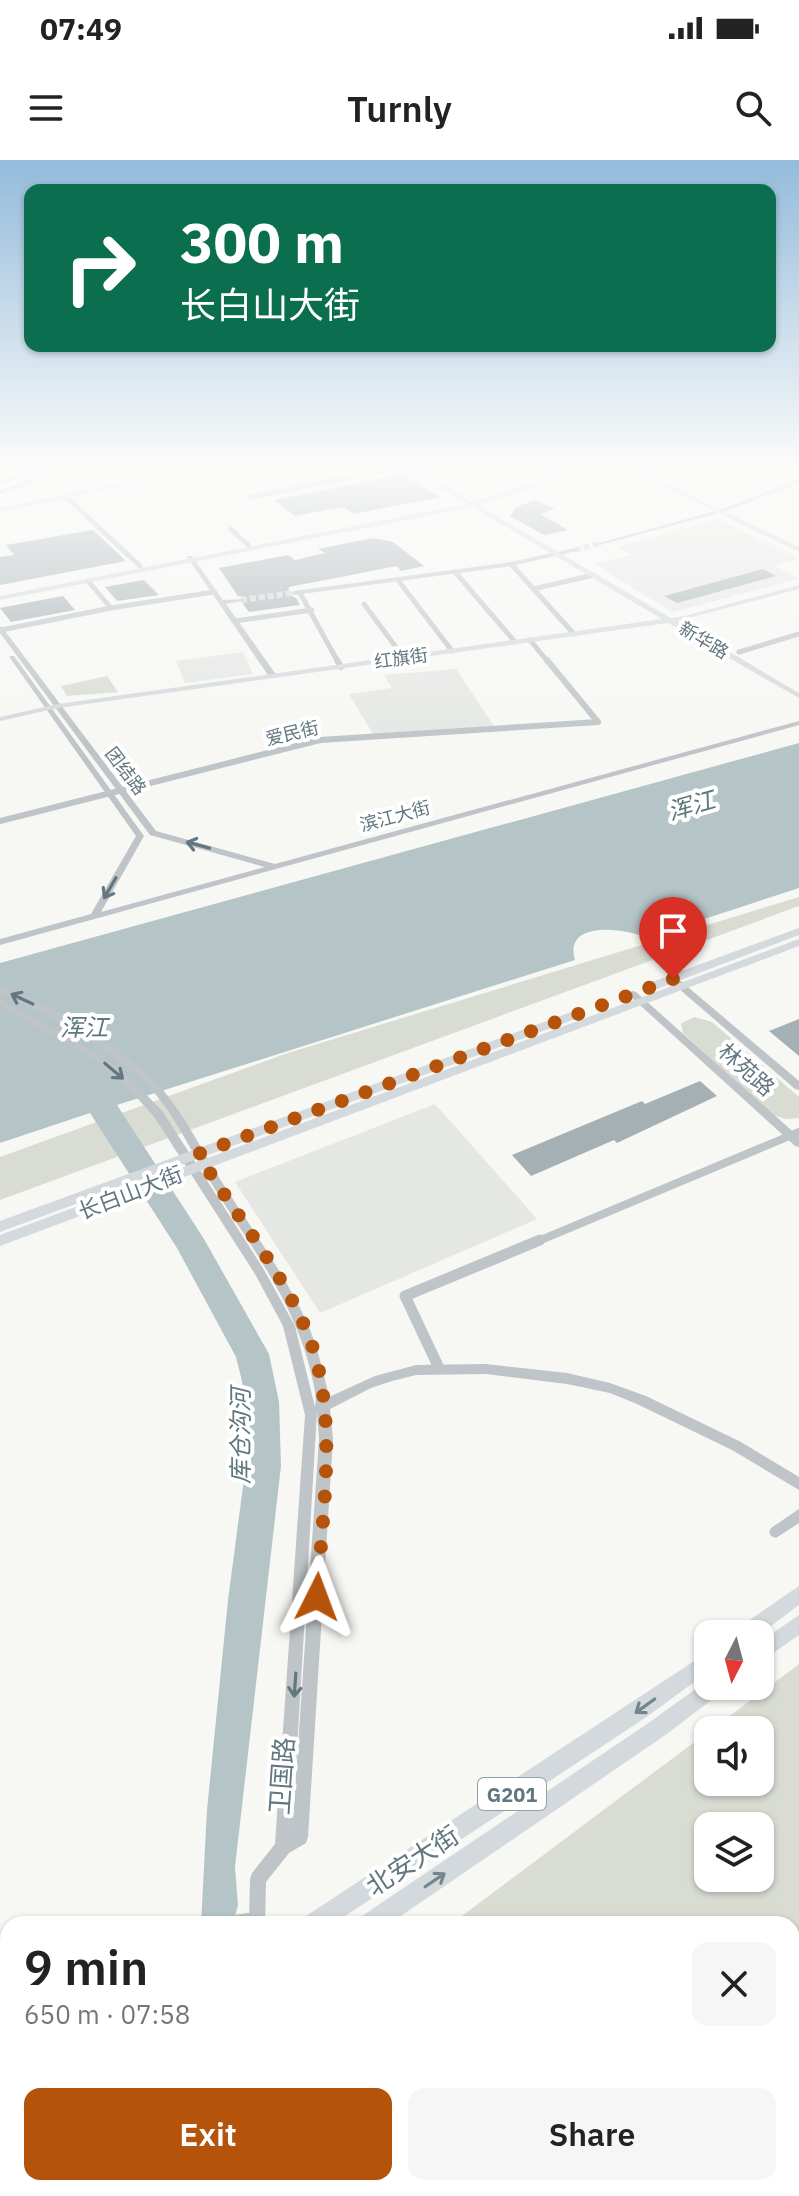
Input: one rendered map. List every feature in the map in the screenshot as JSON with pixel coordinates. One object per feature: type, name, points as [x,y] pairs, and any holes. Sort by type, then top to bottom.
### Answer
[{"type":"main road","points":[[0,596],[140,566],[195,558]]},
{"type":"main road","points":[[0,596],[196,558]]},
{"type":"main road","name":"新华路","points":[[564,558],[799,696]]},
{"type":"main road","name":"红旗街","points":[[0,719],[53,707],[671,620],[798,587]]},
{"type":"main road","name":"长白山大街","points":[[678,982],[799,931]]},
{"type":"main road","name":"长白山大街","points":[[0,1241],[196,1161],[678,982],[799,942]]},
{"type":"main road","name":"长白山大街","points":[[0,1227],[135,1184]]},
{"type":"main road","points":[[764,1620],[799,1594]]},
{"type":"main road","points":[[774,1643],[799,1624]]},
{"type":"main road","name":"北安大街","points":[[326,1916],[694,1671]]},
{"type":"main road","name":"北安大街","points":[[382,1916],[696,1700]]},
{"type":"street","points":[[131,558],[140,566]]},
{"type":"street","points":[[297,593],[543,558]]},
{"type":"street","points":[[191,559],[273,676]]},
{"type":"street","points":[[511,564],[574,634]]},
{"type":"street","points":[[455,572],[515,642]]},
{"type":"street","points":[[533,589],[594,575]]},
{"type":"street","points":[[398,580],[452,651]]},
{"type":"street","points":[[88,581],[111,608]]},
{"type":"street","points":[[0,633],[111,608],[214,592]]},
{"type":"street","points":[[297,593],[312,610],[341,667]]},
{"type":"street","points":[[222,602],[241,600]]},
{"type":"street","points":[[364,604],[404,658]]},
{"type":"street","points":[[235,621],[312,610]]},
{"type":"street","name":"团结路","points":[[0,633],[140,836]]},
{"type":"street","points":[[739,652],[799,634]]},
{"type":"street","name":"爱民街","points":[[0,821],[320,740],[598,722],[530,640]]},
{"type":"street","name":"团结路","points":[[53,707],[153,833]]},
{"type":"street","name":"滨江大街","points":[[0,942],[799,723]]},
{"type":"street","points":[[95,914],[140,836],[153,833],[273,866]]},
{"type":"street","name":"林苑路","points":[[678,982],[799,1087]]},
{"type":"street","name":"卫国路","points":[[0,989],[82,1029],[134,1067],[175,1109],[196,1161],[289,1326],[311,1415],[283,1847]]},
{"type":"street","name":"林苑路","points":[[637,997],[796,1137]]},
{"type":"street","name":"卫国路","points":[[0,1002],[97,1057],[134,1088],[159,1115],[270,1264],[304,1325],[313,1349],[325,1406],[317,1597],[300,1837],[283,1847]]},
{"type":"street","points":[[439,1368],[405,1296],[796,1137]]},
{"type":"street","points":[[311,1415],[380,1379],[439,1368],[558,1377],[611,1388],[711,1433],[767,1462],[799,1484]]},
{"type":"street","points":[[776,1532],[799,1515]]},
{"type":"street","points":[[257,1916],[258,1879],[283,1847]]},
{"type":"shaded area","points":[[619,558],[799,558],[774,566],[799,579],[672,612],[594,564]]},
{"type":"shaded area","points":[[243,652],[253,674],[185,683],[176,661]]},
{"type":"shaded area","points":[[456,669],[494,726],[373,734],[349,694],[392,688],[384,675]]},
{"type":"shaded area","points":[[107,676],[118,692],[67,696],[61,686]]},
{"type":"shaded area","points":[[799,897],[799,906],[0,1200],[0,1157],[288,1053]]},
{"type":"shaded area","points":[[695,1017],[712,1022],[799,1097],[799,1118],[786,1119],[773,1115],[683,1033],[681,1023]]},
{"type":"shaded area","points":[[435,1104],[537,1219],[320,1313],[235,1182]]},
{"type":"shaded area","points":[[799,1664],[799,1916],[462,1916],[694,1742],[694,1796],[774,1796],[774,1716],[730,1716],[751,1700],[774,1700],[774,1683]]},
{"type":"water","name":"浑江","points":[[799,743],[799,888],[646,938],[612,930],[587,933],[578,938],[574,947],[575,960],[117,1105],[204,1239],[269,1354],[279,1402],[281,1466],[235,1867],[238,1905],[235,1916],[201,1916],[207,1810],[228,1600],[244,1479],[247,1425],[242,1381],[236,1357],[177,1248],[90,1113],[0,1143],[0,963]]},
{"type":"building","points":[[0,558],[123,558],[126,561],[0,585]]},
{"type":"building","points":[[272,558],[414,558],[424,566],[401,571],[397,566],[289,587],[288,594],[296,598],[300,605],[249,612],[243,604],[245,597],[238,596],[219,568]]},
{"type":"building","points":[[763,569],[776,576],[677,603],[664,596]]},
{"type":"building","points":[[144,580],[159,595],[117,601],[105,587]]},
{"type":"building","points":[[63,596],[75,610],[11,622],[0,608]]},
{"type":"building","points":[[799,1019],[799,1056],[769,1031]]},
{"type":"building","points":[[700,1081],[717,1096],[617,1143],[614,1140],[531,1176],[512,1155],[642,1101],[645,1104]]},
{"type":"tunnel","points":[[241,600],[294,593]]},
{"type":"route","points":[[317,1597],[326,1439],[325,1406],[313,1349],[304,1325],[270,1264],[198,1154],[673,979]]},
{"type":"water label","name":"库仓沟河","points":[[240,1436]]}]
